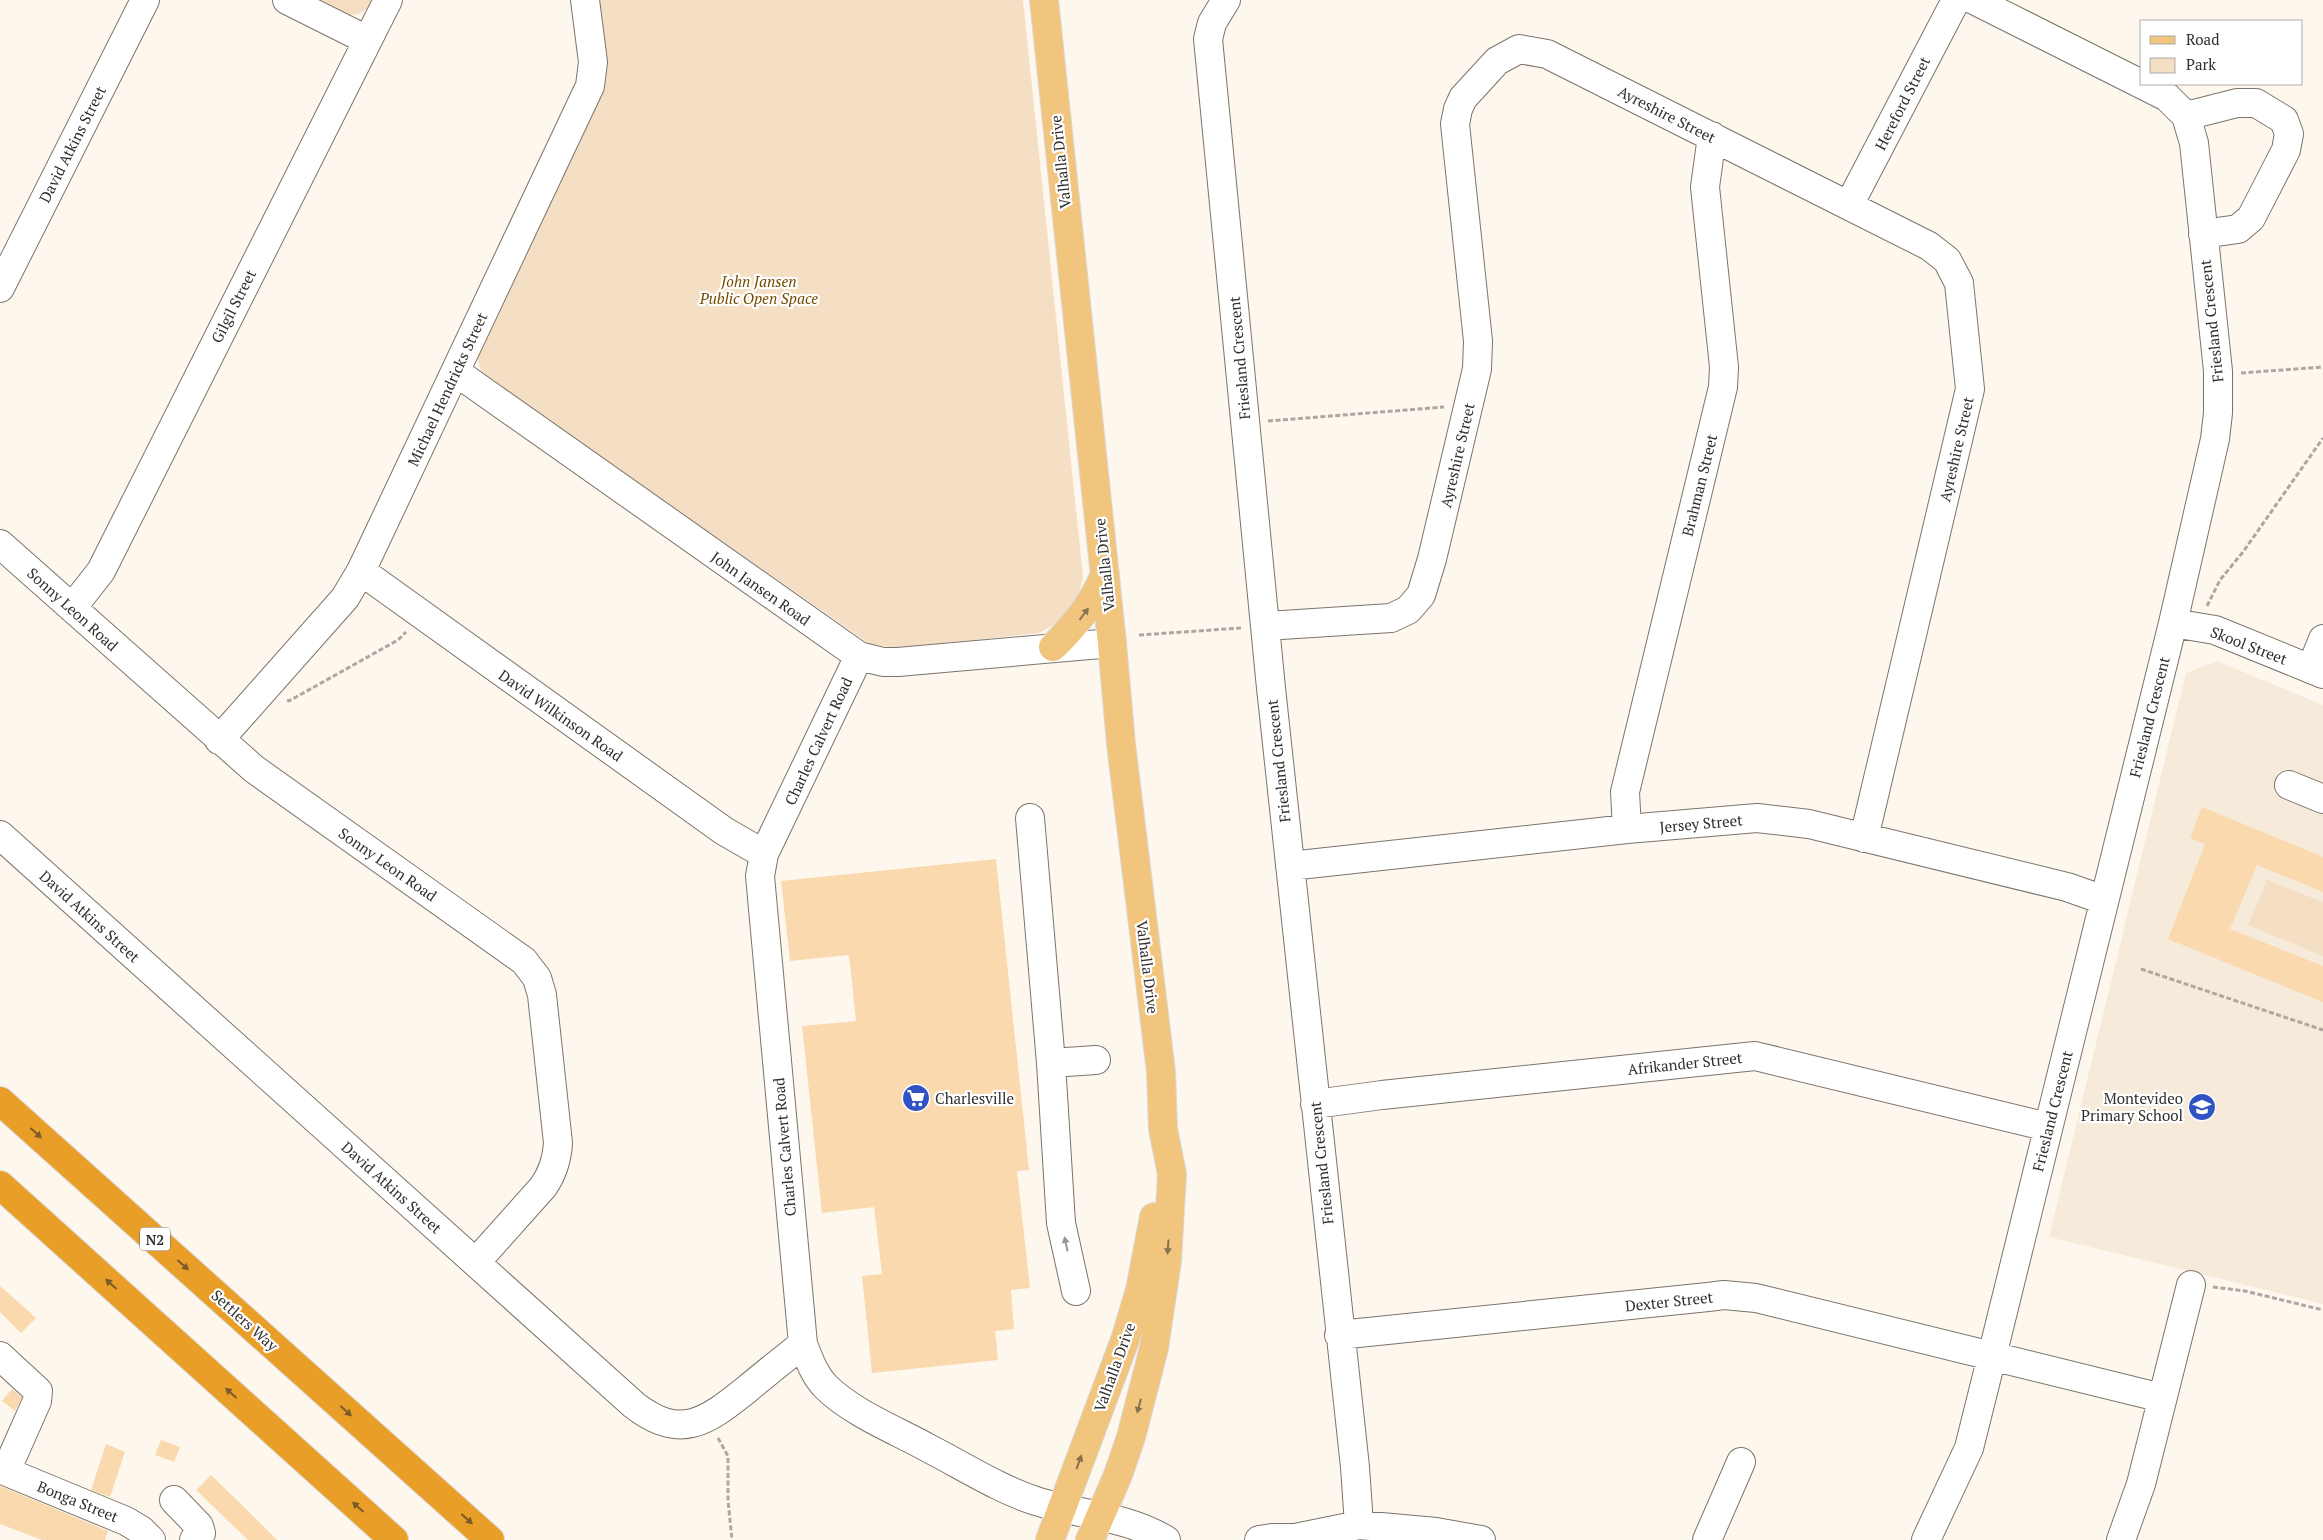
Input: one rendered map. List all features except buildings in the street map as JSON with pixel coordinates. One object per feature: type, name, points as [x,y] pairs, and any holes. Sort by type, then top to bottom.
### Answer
[{"type":"highway","name":"Settlers Way","points":[[0,1100],[490,1540]]},
{"type":"highway","points":[[0,1185],[394,1540]]},
{"type":"main road","name":"Valhalla Drive","points":[[1044,0],[1105,574],[1121,744],[1161,1072],[1163,1129],[1154,1216],[1140,1290],[1125,1340],[1050,1540]]},
{"type":"main road","points":[[1053,647],[1071,630],[1089,608],[1105,574]]},
{"type":"main road","name":"Valhalla Drive","points":[[1095,1528],[1131,1437],[1154,1348],[1162,1301],[1172,1174],[1163,1129]]},
{"type":"street","name":"David Atkins Street","points":[[0,288],[145,0]]},
{"type":"street","points":[[287,0],[367,40]]},
{"type":"street","name":"Gilgil Street","points":[[72,608],[101,571],[388,0]]},
{"type":"street","name":"Michael Hendricks Street","points":[[219,740],[345,598],[361,571],[590,86],[593,62],[585,0]]},
{"type":"street","name":"Friesland Crescent","points":[[1226,0],[1212,23],[1208,39],[1265,626],[1339,1335],[1355,1467],[1359,1525]]},
{"type":"street","name":"Hereford Street","points":[[1849,205],[1956,0]]},
{"type":"street","name":"Friesland Crescent","points":[[1974,0],[2140,83]]},
{"type":"street","name":"Ayreshire Street","points":[[1265,626],[1391,618],[1408,610],[1421,595],[1432,559],[1477,369],[1478,341],[1455,124],[1458,109],[1463,98],[1497,60],[1519,49],[1547,54],[1929,246],[1947,260],[1958,283],[1970,389],[1864,838]]},
{"type":"street","name":"Friesland Crescent","points":[[1926,1540],[1969,1448],[2104,900],[2185,625],[2215,439],[2218,413],[2218,371],[2202,234],[2194,143],[2186,116],[2167,97],[2143,85]]},
{"type":"street","points":[[2186,116],[2237,103],[2256,104],[2284,120],[2289,134],[2286,150],[2251,218],[2238,229],[2202,234]]},
{"type":"street","name":"Brahman Street","points":[[1627,829],[1626,792],[1723,387],[1724,367],[1705,187],[1712,136]]},
{"type":"street","name":"John Jansen Road","points":[[456,372],[858,656],[883,662],[898,662],[1112,643]]},
{"type":"street","name":"Sonny Leon Road","points":[[0,544],[219,740],[254,769],[524,961],[537,978],[542,995],[558,1143],[557,1156],[550,1178],[476,1262]]},
{"type":"street","name":"David Wilkinson Road","points":[[361,571],[724,831],[764,854]]},
{"type":"street","name":"Skool Street","points":[[2185,625],[2215,630],[2317,672]]},
{"type":"street","points":[[2317,672],[2323,639]]},
{"type":"street","name":"Charles Calvert Road","points":[[858,656],[764,854],[760,876],[802,1344],[818,1377],[843,1401],[1001,1486],[1035,1500],[1063,1507],[1095,1528],[1131,1524],[1166,1540]]},
{"type":"street","points":[[2289,785],[2323,799]]},
{"type":"street","points":[[1030,818],[1051,1063],[1061,1223],[1076,1292]]},
{"type":"street","name":"Jersey Street","points":[[1290,866],[1627,829],[1757,818],[1809,824],[2067,887],[2104,900]]},
{"type":"street","name":"David Atkins Street","points":[[0,835],[650,1416],[661,1421],[679,1424],[707,1419],[802,1344]]},
{"type":"street","name":"Afrikander Street","points":[[1315,1104],[1382,1094],[1755,1056],[2048,1127]]},
{"type":"street","points":[[1051,1063],[1096,1060]]},
{"type":"street","points":[[2120,1540],[2141,1484],[2190,1285]]},
{"type":"street","name":"Dexter Street","points":[[1339,1335],[1724,1295],[1756,1298],[2162,1398]]},
{"type":"street","points":[[0,1356],[38,1391],[33,1411],[3,1470]]},
{"type":"street","points":[[1707,1540],[1741,1462]]},
{"type":"street","name":"Bonga Street","points":[[3,1470],[126,1521],[141,1530],[151,1540]]},
{"type":"street","points":[[174,1500],[199,1526],[200,1533],[194,1540]]},
{"type":"street","points":[[1259,1540],[1292,1539],[1359,1525],[1436,1532],[1481,1540]]},
{"type":"path","points":[[2218,371],[2250,374],[2323,367]]},
{"type":"path","points":[[1245,422],[1469,404]]},
{"type":"path","points":[[2185,625],[2242,552],[2323,438]]},
{"type":"path","points":[[264,689],[289,701],[398,640],[422,616]]},
{"type":"path","points":[[1139,635],[1265,626]]},
{"type":"path","points":[[2141,970],[2323,1030]]},
{"type":"path","points":[[2190,1285],[2245,1291],[2323,1310]]},
{"type":"path","points":[[707,1419],[728,1456],[728,1500],[732,1540]]},
{"type":"shaded area","name":"Montevideo Primary School","points":[[2217,661],[2323,705],[2323,1304],[2049,1237],[2186,673]]},
{"type":"green space","points":[[305,0],[376,0],[367,9],[359,13],[342,15],[333,13]]},
{"type":"green space","name":"John Jansen Public Open Space","points":[[595,0],[1023,0],[1083,577],[1078,595],[1068,611],[1048,629],[1039,633],[896,648],[870,644],[485,377],[480,369],[477,354],[601,87]]},
{"type":"green space","points":[[2267,880],[2323,902],[2323,956],[2248,925]]},
{"type":"place","name":"Charlesville","points":[[916,1098]]},
{"type":"place","name":"Montevideo Primary School","points":[[2202,1107]]}]
